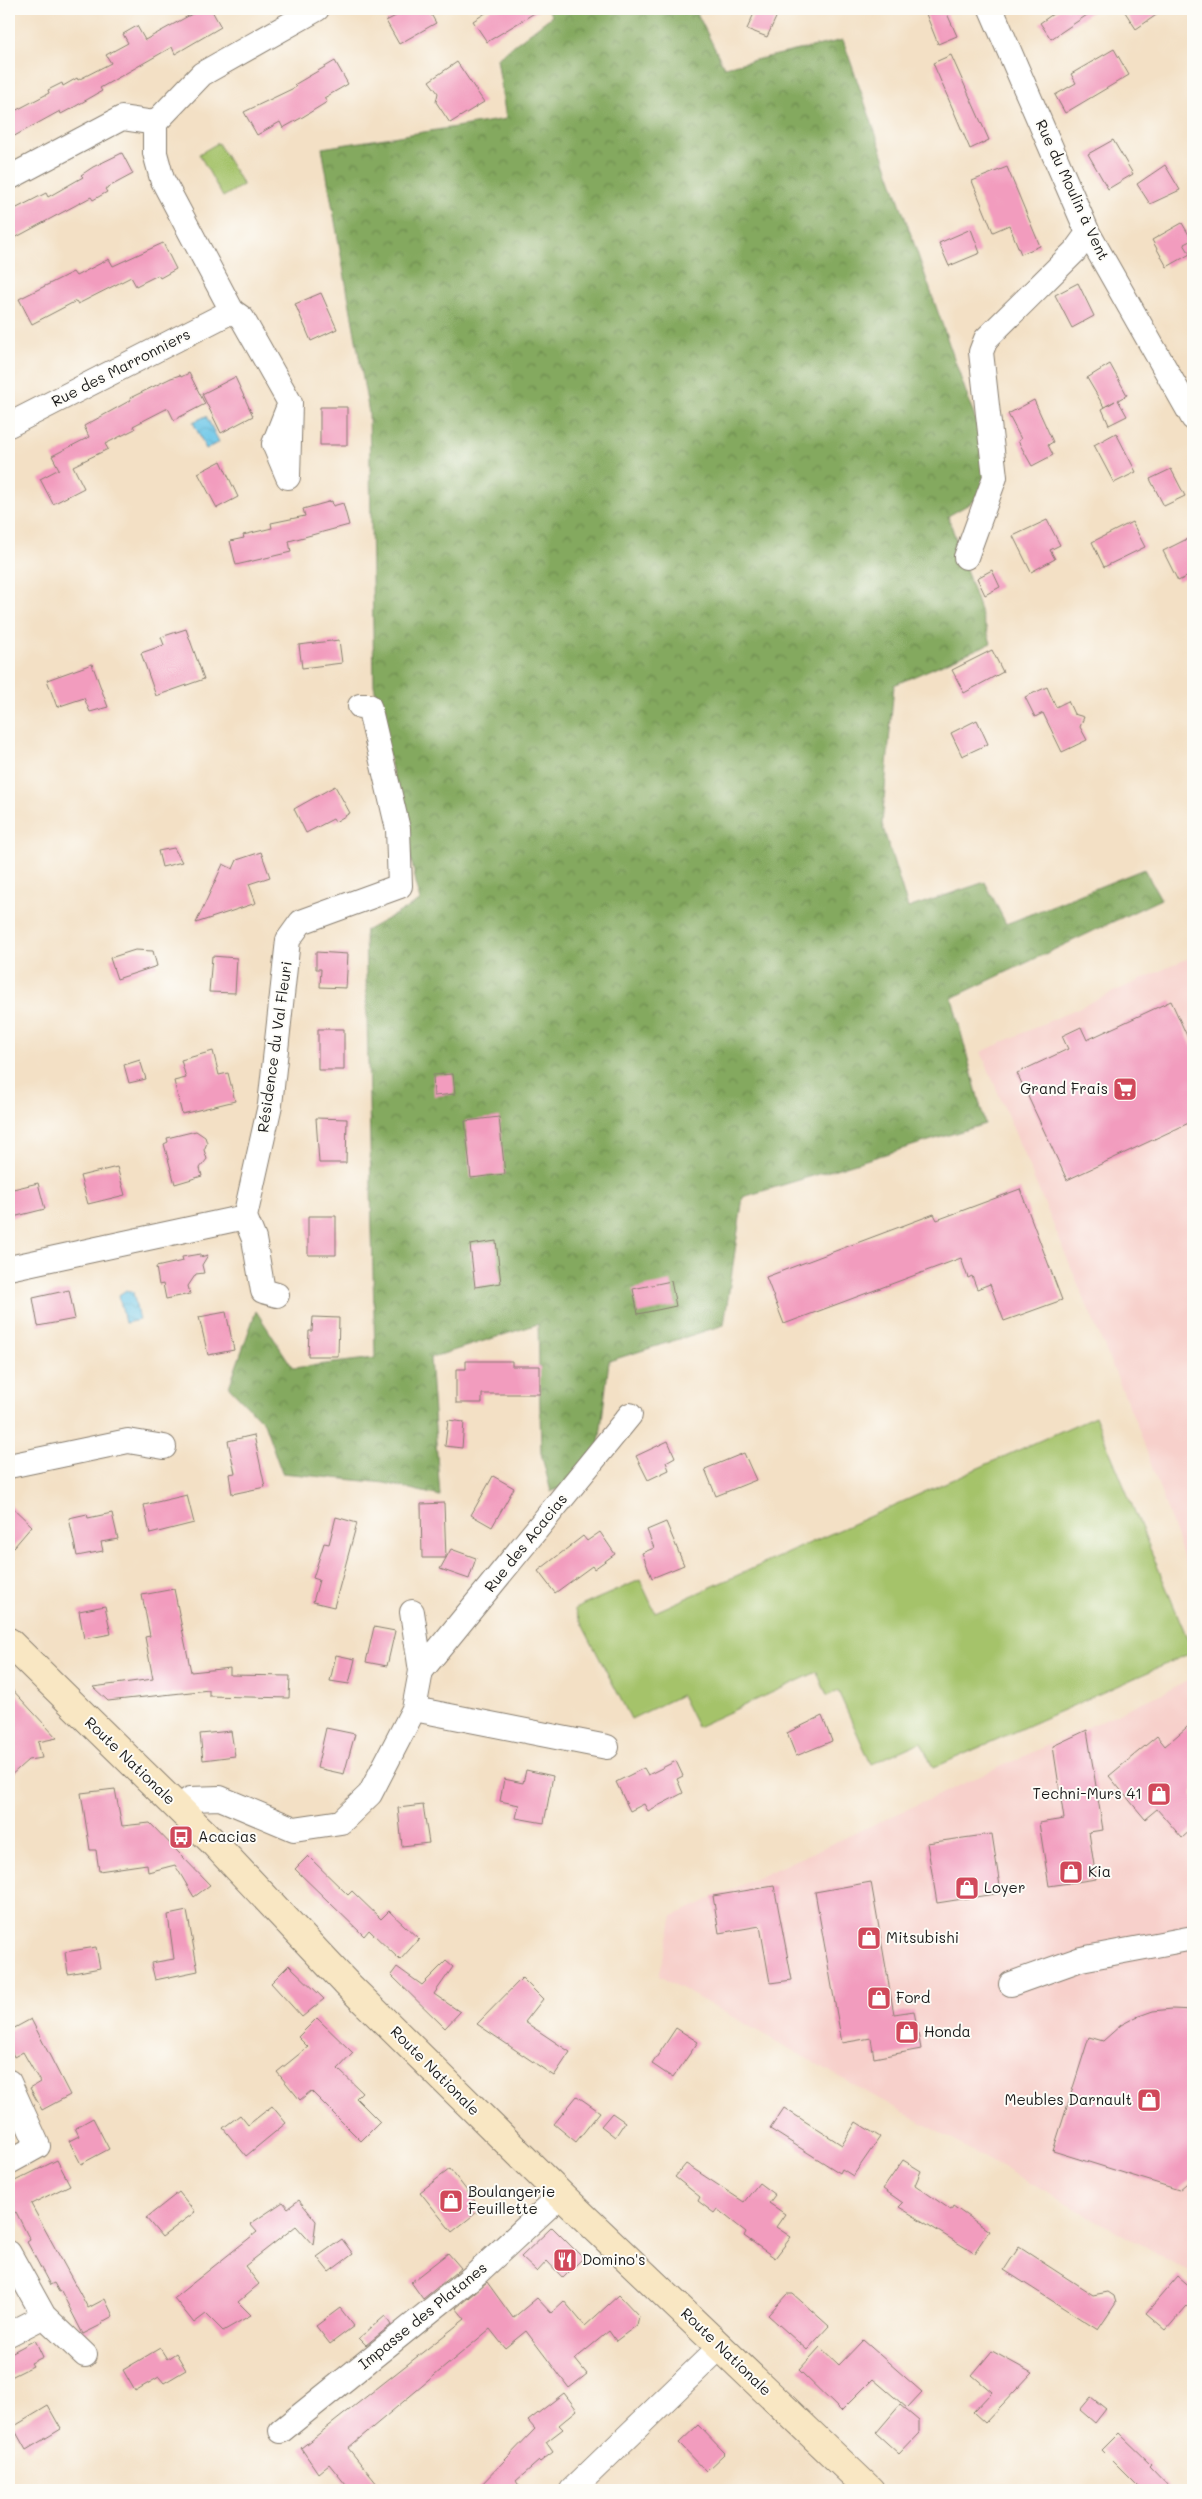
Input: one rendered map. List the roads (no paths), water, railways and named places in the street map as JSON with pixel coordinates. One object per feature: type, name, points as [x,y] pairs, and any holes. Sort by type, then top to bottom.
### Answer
[{"type":"main road","name":"Route Nationale","points":[[9,1642],[178,1808],[346,1983],[561,2195],[870,2490]]},
{"type":"street","points":[[290,403],[242,318],[232,311],[162,179],[155,153],[155,123],[202,74],[317,9]]},
{"type":"street","name":"Rue du Moulin à Vent","points":[[991,9],[1088,233],[1193,418]]},
{"type":"street","points":[[9,178],[122,118],[155,123]]},
{"type":"street","points":[[966,557],[994,477],[981,352],[986,339],[1075,250],[1088,233]]},
{"type":"street","name":"Rue des Marronniers","points":[[9,425],[232,311]]},
{"type":"street","name":"Résidence du Val Fleuri","points":[[245,1217],[270,1105],[288,940],[301,922],[400,886],[398,829],[369,706],[360,706]]},
{"type":"street","points":[[9,1268],[245,1217],[254,1239],[263,1291],[277,1294]]},
{"type":"street","name":"Rue des Acacias","points":[[421,1671],[630,1414]]},
{"type":"street","points":[[9,1466],[128,1441],[164,1447]]},
{"type":"street","name":"Rue des Acacias","points":[[178,1808],[190,1799],[220,1798],[294,1829],[341,1822],[370,1794],[414,1709],[421,1671],[412,1612]]},
{"type":"street","points":[[414,1709],[608,1747]]},
{"type":"street","points":[[1011,1984],[1081,1959],[1191,1940]]},
{"type":"street","points":[[9,2082],[38,2146],[9,2162]]},
{"type":"street","name":"Impasse des Platanes","points":[[281,2431],[476,2274],[561,2195]]},
{"type":"street","points":[[12,2265],[44,2316],[85,2355]]},
{"type":"street","points":[[9,2334],[44,2316]]},
{"type":"street","points":[[572,2490],[721,2346]]},
{"type":"water","points":[[206,416],[219,442],[206,449],[193,422]]},
{"type":"water","points":[[126,1290],[133,1292],[139,1320],[125,1323],[119,1295]]},
{"type":"place","name":"Grand Frais","points":[[1125,1089]]},
{"type":"place","name":"Techni-Murs 41","points":[[1159,1794]]},
{"type":"place","name":"Acacias","points":[[181,1837]]},
{"type":"place","name":"Kia","points":[[1071,1872]]},
{"type":"place","name":"Loyer","points":[[967,1888]]},
{"type":"place","name":"Mitsubishi","points":[[869,1938]]},
{"type":"place","name":"Ford","points":[[879,1998]]},
{"type":"place","name":"Honda","points":[[907,2032]]},
{"type":"place","name":"Meubles Darnault","points":[[1149,2100]]},
{"type":"place","name":"Boulangerie Feuillette","points":[[451,2201]]},
{"type":"place","name":"Domino's","points":[[565,2260]]}]
